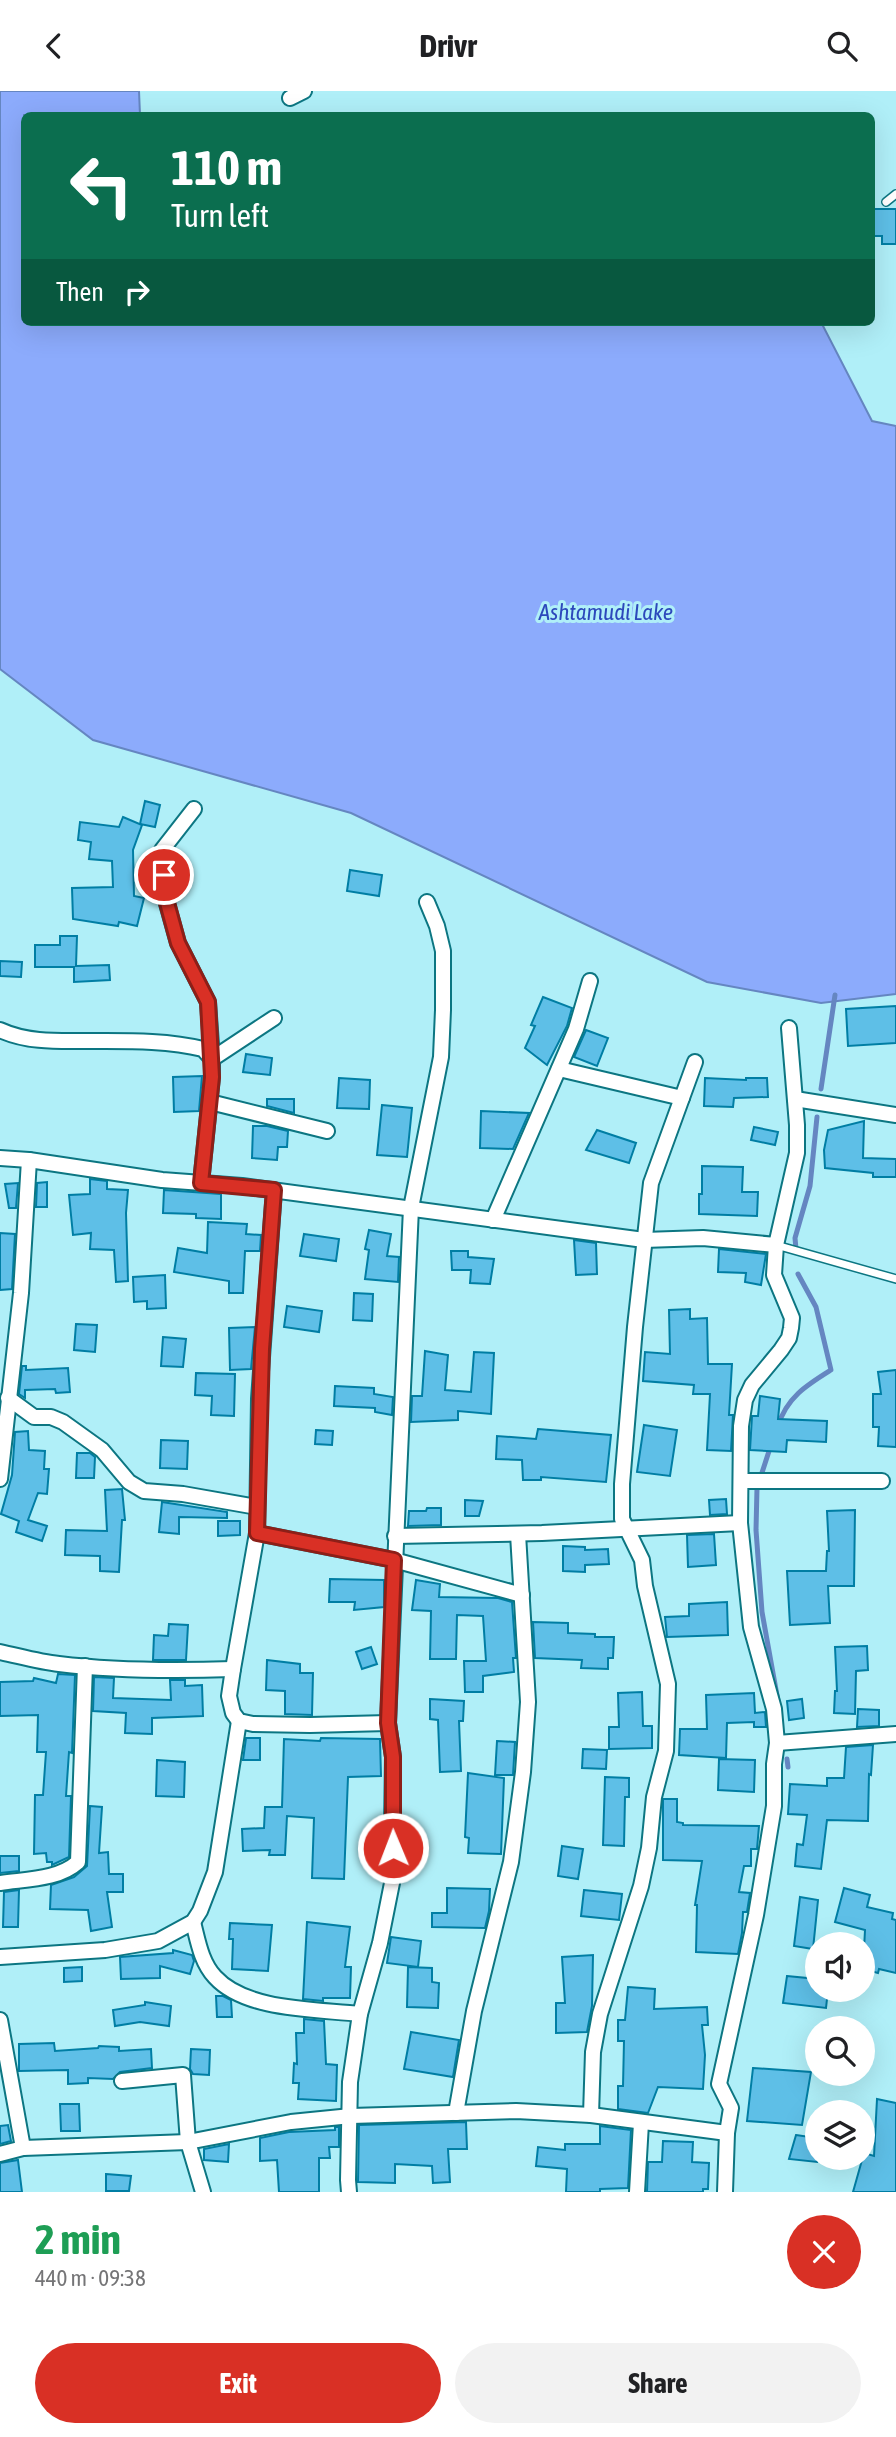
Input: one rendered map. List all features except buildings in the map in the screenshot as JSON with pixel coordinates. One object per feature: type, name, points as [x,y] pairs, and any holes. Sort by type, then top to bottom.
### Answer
[{"type":"street","points":[[290,98],[304,91]]},
{"type":"street","points":[[194,809],[162,850],[166,899],[178,943],[208,1002],[212,1059],[201,1183]]},
{"type":"street","points":[[349,2192],[350,2082],[360,2014],[380,1943],[395,1868],[392,1828],[393,1757],[388,1723],[411,1208],[441,1057],[443,1010],[443,951],[437,926],[426,902]]},
{"type":"street","points":[[493,1220],[576,1029],[590,981]]},
{"type":"street","points":[[212,1059],[274,1018]]},
{"type":"street","points":[[725,2192],[727,2133],[731,2108],[719,2084],[756,1915],[774,1806],[777,1743],[774,1709],[751,1627],[740,1523],[741,1426],[745,1400],[752,1385],[785,1344],[791,1328],[792,1318],[774,1275],[776,1245],[797,1153],[789,1028]]},
{"type":"street","points":[[0,1030],[7,1038],[186,1045],[203,1049],[212,1059]]},
{"type":"street","points":[[591,2115],[593,2052],[600,2014],[641,1886],[649,1848],[654,1797],[666,1751],[668,1684],[645,1585],[642,1560],[622,1519],[622,1484],[651,1183],[695,1062]]},
{"type":"street","points":[[559,1069],[682,1098]]},
{"type":"street","points":[[795,1099],[896,1115]]},
{"type":"street","points":[[210,1102],[327,1131]]},
{"type":"street","points":[[0,1158],[162,1180],[274,1190],[644,1240],[703,1238],[776,1245]]},
{"type":"street","points":[[0,1479],[21,1293],[29,1160]]},
{"type":"street","points":[[274,1190],[262,1349],[257,1533],[229,1696],[233,1713],[239,1721],[253,1724],[388,1723]]},
{"type":"street","points":[[8,1398],[34,1417],[51,1417],[63,1422],[102,1450],[129,1482],[144,1491],[183,1494],[257,1507]]},
{"type":"street","points":[[741,1481],[882,1481]]},
{"type":"street","points":[[395,1536],[519,1534],[740,1523]]},
{"type":"street","points":[[257,1533],[394,1560],[522,1595]]},
{"type":"street","points":[[456,2113],[474,2011],[511,1863],[523,1772],[528,1702],[519,1534]]},
{"type":"street","points":[[0,1652],[56,1664],[158,1671],[233,1669]]},
{"type":"street","points":[[0,1883],[59,1874],[78,1862],[85,1666]]},
{"type":"street","points":[[0,1957],[105,1950],[158,1941],[193,1922],[215,1872],[239,1721]]},
{"type":"street","points":[[777,1743],[896,1734]]},
{"type":"street","points":[[193,1922],[201,1956],[214,1976],[236,1994],[256,2001],[360,2014]]},
{"type":"street","points":[[0,2020],[23,2148]]},
{"type":"street","points":[[122,2081],[183,2075],[188,2142],[203,2192]]},
{"type":"street","points":[[0,2154],[23,2148],[188,2142],[291,2122],[351,2116],[516,2112],[591,2115],[727,2133]]},
{"type":"street","points":[[637,2192],[641,2123]]},
{"type":"lane","points":[[886,202],[896,194]]},
{"type":"lane","points":[[776,1245],[896,1279]]},
{"type":"water","name":"Ashtamudi Lake","points":[[0,91],[139,91],[140,112],[21,112],[21,326],[823,326],[872,421],[896,426],[896,994],[821,1003],[707,982],[351,813],[93,740],[0,669]]},
{"type":"waterway","points":[[821,1089],[835,995]]},
{"type":"waterway","points":[[796,1249],[795,1238],[810,1186],[817,1117]]},
{"type":"waterway","points":[[778,1426],[792,1399],[831,1370],[816,1307],[798,1274]]},
{"type":"waterway","points":[[771,1445],[757,1488],[756,1530],[762,1612],[778,1701]]},
{"type":"waterway","points":[[787,1759],[788,1767]]},
{"type":"route","points":[[164,875],[166,899],[178,943],[208,1002],[212,1077],[201,1183],[274,1190],[259,1399],[257,1533],[394,1560],[388,1723],[393,1757],[393,1848]]}]
